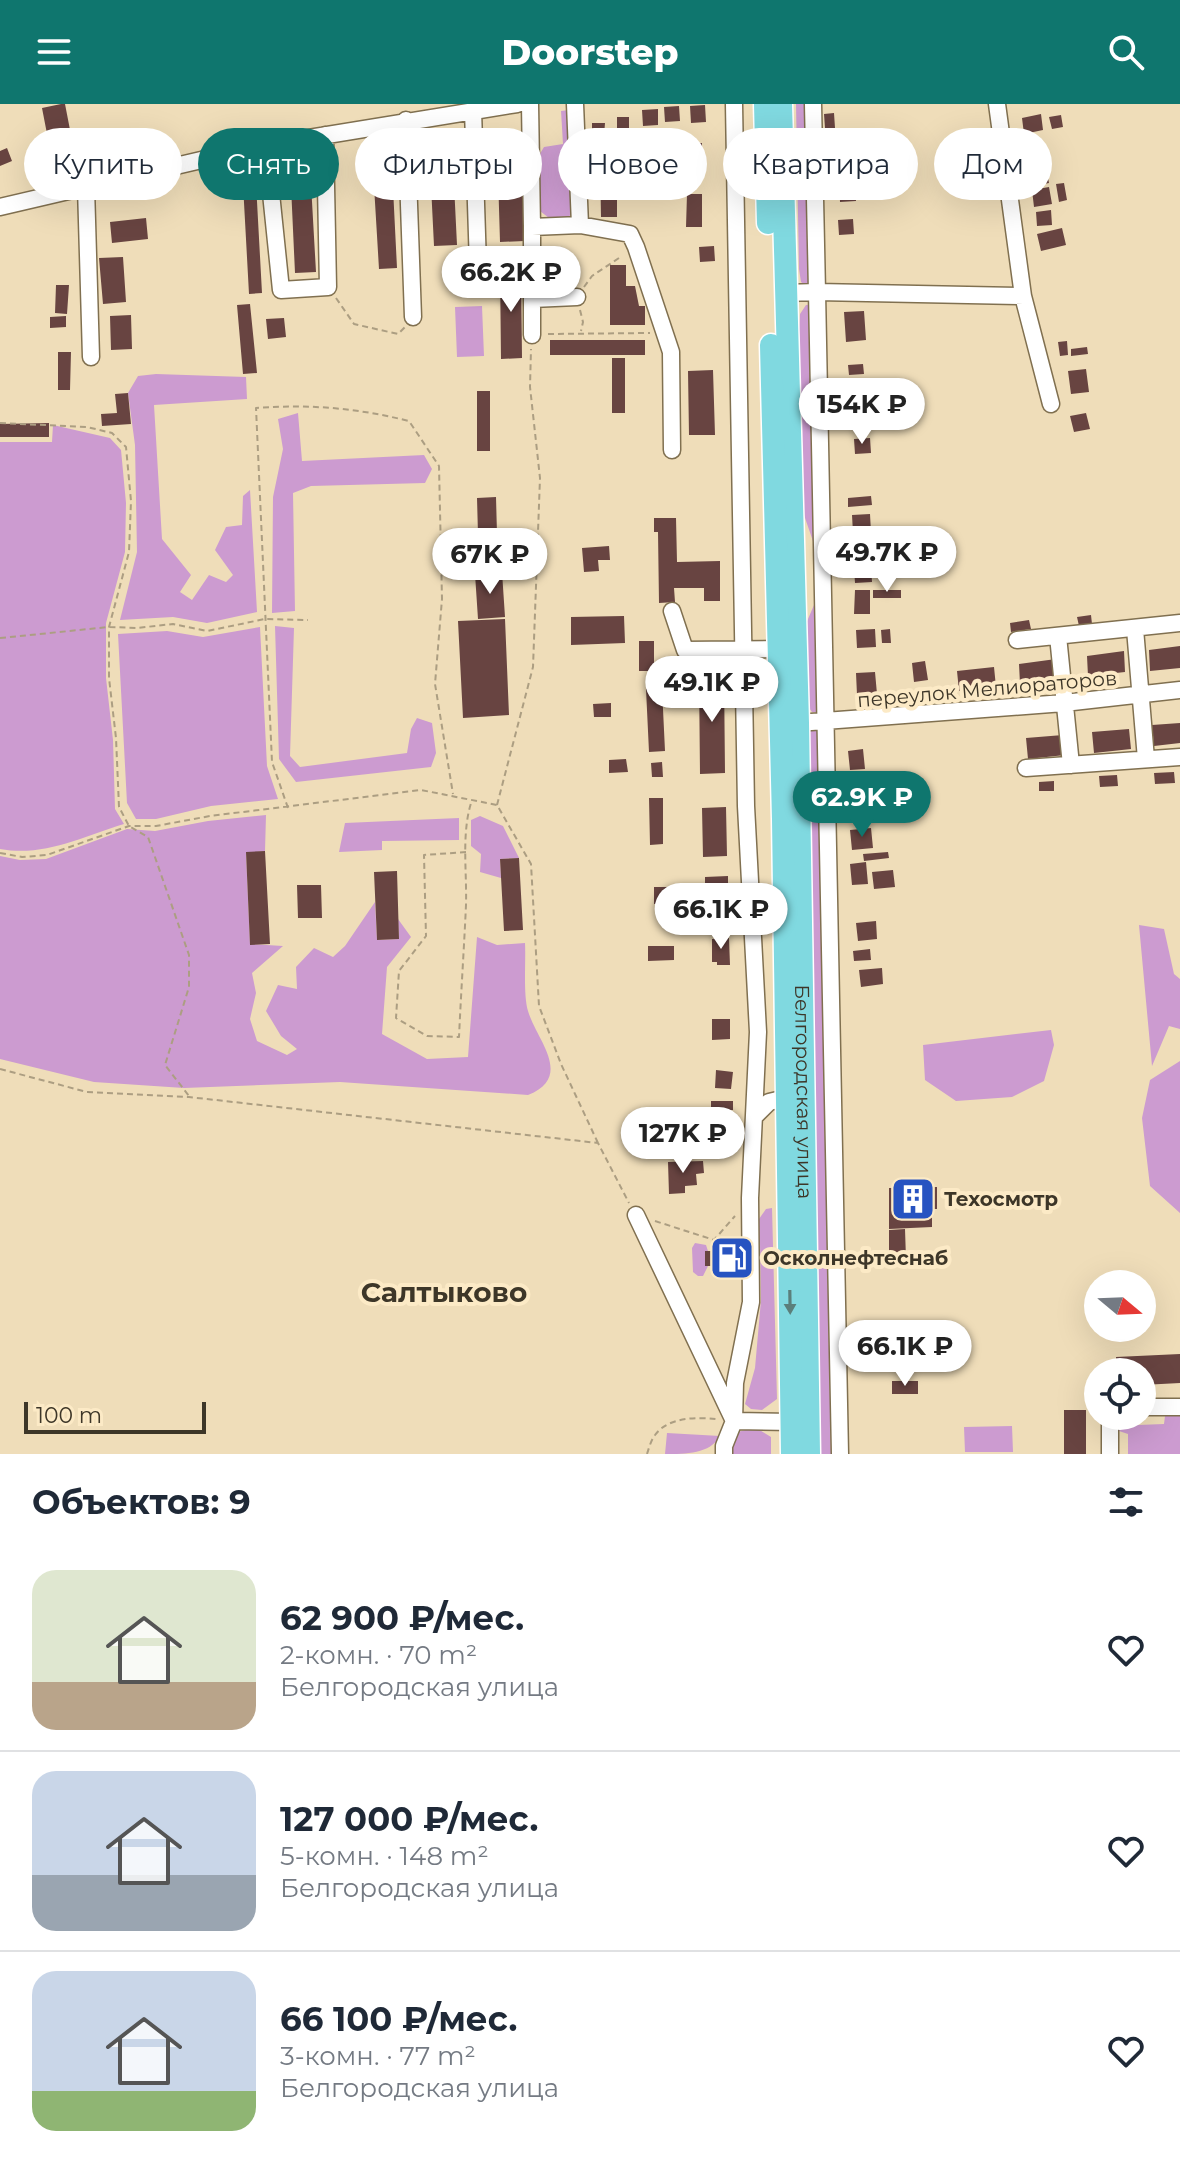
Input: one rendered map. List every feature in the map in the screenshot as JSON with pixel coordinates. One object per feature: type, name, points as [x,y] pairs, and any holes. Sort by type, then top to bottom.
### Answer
[{"type":"main road","name":"Белгородская улица","points":[[765,104],[779,649],[786,1098],[796,1123],[809,1454]]},
{"type":"main road","name":"Белгородская улица","points":[[781,104],[798,723],[792,1454]]},
{"type":"street","points":[[339,132],[517,104]]},
{"type":"street","points":[[530,104],[532,335]]},
{"type":"street","points":[[575,104],[580,225]]},
{"type":"street","points":[[719,1451],[734,1421],[735,1383],[751,1302],[750,1198],[758,1032],[746,806],[734,104]]},
{"type":"street","points":[[813,104],[840,1454]]},
{"type":"street","points":[[997,104],[1023,296],[1051,404]]},
{"type":"street","points":[[473,110],[478,266]]},
{"type":"street","points":[[406,120],[413,317]]},
{"type":"street","points":[[0,207],[30,200]]},
{"type":"street","points":[[86,200],[91,357]]},
{"type":"street","points":[[272,200],[281,290],[328,287],[326,200]]},
{"type":"street","points":[[532,227],[580,225],[630,234],[671,352],[672,450]]},
{"type":"street","points":[[785,293],[1023,296]]},
{"type":"street","points":[[532,299],[577,297]]},
{"type":"street","points":[[672,611],[685,650],[779,649]]},
{"type":"street","points":[[1017,640],[1180,623]]},
{"type":"street","points":[[1135,629],[1146,759]]},
{"type":"street","points":[[1058,636],[1071,765]]},
{"type":"street","name":"переулок Мелиораторов","points":[[798,723],[1064,703],[1180,690]]},
{"type":"street","points":[[1026,768],[1180,757]]},
{"type":"street","points":[[754,1117],[769,1102],[786,1098]]},
{"type":"street","points":[[636,1215],[734,1421]]},
{"type":"street","points":[[1156,1407],[1180,1407]]},
{"type":"street","points":[[734,1421],[792,1422]]},
{"type":"street","points":[[1110,1430],[1110,1454]]},
{"type":"path","points":[[592,276],[636,247]]},
{"type":"path","points":[[328,287],[354,324],[398,334],[413,317]]},
{"type":"path","points":[[497,805],[533,667],[540,478],[530,387],[532,335],[663,333]]},
{"type":"path","points":[[288,808],[272,762],[256,408],[298,405],[361,409],[409,421],[439,466],[442,599],[435,684],[453,794]]},
{"type":"path","points":[[0,423],[87,427],[112,433],[126,447],[131,501],[129,552],[109,627],[109,678],[119,807],[129,826],[148,837],[189,955],[189,987],[165,1065],[189,1097]]},
{"type":"path","points":[[0,638],[173,624],[207,631],[265,619],[308,620]]},
{"type":"path","points":[[0,853],[22,857],[47,855],[129,826],[156,826],[210,816],[421,790],[497,805],[531,864],[539,1006],[561,1064],[636,1215],[714,1240],[750,1198]]},
{"type":"path","points":[[466,852],[424,855],[426,936],[399,971],[396,1018],[427,1036],[459,1037],[466,852],[467,813],[472,798]]},
{"type":"path","points":[[0,1069],[87,1092],[189,1097],[598,1143]]},
{"type":"path","points":[[647,1454],[655,1435],[668,1424],[694,1417],[734,1421]]},
{"type":"shaded area","points":[[796,104],[812,104],[812,128],[796,128]]},
{"type":"shaded area","points":[[569,110],[570,128],[562,128],[561,111]]},
{"type":"shaded area","points":[[558,145],[558,200],[574,200],[574,210],[568,218],[549,218],[540,211],[544,147]]},
{"type":"shaded area","points":[[798,200],[813,200],[814,285],[801,282]]},
{"type":"shaded area","points":[[815,304],[821,712],[812,712],[809,708],[805,626],[817,598],[815,547],[804,515],[799,329],[800,314],[806,305]]},
{"type":"shaded area","points":[[482,306],[484,356],[457,357],[455,307]]},
{"type":"shaded area","points":[[138,376],[246,377],[247,399],[154,405],[162,539],[191,575],[180,592],[192,600],[209,575],[226,582],[233,575],[215,550],[226,527],[242,525],[243,496],[250,490],[257,612],[207,623],[173,617],[120,620],[137,552],[135,445],[128,393]]},
{"type":"shaded area","points":[[298,413],[302,461],[424,455],[432,469],[425,483],[311,486],[293,493],[295,611],[272,613],[273,497],[283,449],[278,419]]},
{"type":"shaded area","points":[[53,425],[110,438],[121,450],[126,503],[125,552],[106,623],[106,678],[113,740],[115,809],[124,824],[47,848],[16,851],[0,849],[0,442],[52,442]]},
{"type":"shaded area","points":[[275,626],[294,628],[290,756],[300,767],[407,753],[411,729],[417,718],[432,723],[436,753],[431,767],[296,782],[279,759]]},
{"type":"shaded area","points":[[260,627],[267,766],[278,799],[211,806],[156,819],[136,819],[127,803],[118,634],[167,631],[203,637]]},
{"type":"shaded area","points":[[808,726],[817,727],[831,1454],[816,1454]]},
{"type":"shaded area","points":[[266,815],[265,851],[246,853],[250,944],[283,946],[252,973],[256,993],[250,1019],[257,1041],[287,1055],[297,1049],[281,1036],[266,1011],[278,985],[297,989],[296,967],[314,948],[333,957],[345,946],[375,902],[377,940],[399,939],[398,919],[411,937],[387,967],[382,1034],[427,1059],[468,1057],[477,937],[497,945],[525,943],[526,1004],[551,1068],[549,1078],[542,1087],[528,1095],[340,1082],[184,1088],[94,1082],[0,1059],[0,856],[20,860],[46,859],[127,829],[155,831]]},
{"type":"shaded area","points":[[480,816],[503,826],[519,858],[500,859],[501,878],[480,872],[481,854],[471,846],[471,820]]},
{"type":"shaded area","points":[[459,818],[459,840],[382,841],[382,850],[339,852],[345,823]]},
{"type":"shaded area","points":[[1139,925],[1164,929],[1174,974],[1180,979],[1180,1029],[1169,1026],[1152,1066]]},
{"type":"shaded area","points":[[1051,1030],[1054,1045],[1044,1081],[1012,1097],[956,1101],[925,1080],[923,1045]]},
{"type":"shaded area","points":[[1180,1061],[1180,1213],[1150,1186],[1142,1118],[1150,1080]]},
{"type":"shaded area","points":[[772,1208],[777,1399],[762,1410],[751,1409],[745,1404],[755,1368],[761,1300],[759,1219],[766,1209]]},
{"type":"shaded area","points":[[695,1243],[706,1245],[708,1251],[705,1251],[708,1266],[703,1276],[693,1272],[692,1248]]},
{"type":"shaded area","points":[[1172,1412],[1180,1415],[1180,1454],[1128,1454],[1128,1434],[1119,1430],[1156,1430],[1156,1424],[1164,1424],[1165,1416]]},
{"type":"shaded area","points":[[1012,1426],[1013,1452],[965,1452],[964,1427]]},
{"type":"shaded area","points":[[758,1429],[771,1437],[771,1454],[731,1454],[732,1440],[738,1432]]},
{"type":"shaded area","points":[[667,1433],[720,1436],[704,1450],[665,1454]]},
{"type":"building","points":[[65,104],[70,128],[46,128],[42,108]]},
{"type":"building","points":[[705,105],[706,122],[691,123],[690,106]]},
{"type":"building","points":[[679,106],[680,121],[665,122],[664,107]]},
{"type":"building","points":[[658,109],[658,125],[643,126],[642,110]]},
{"type":"building","points":[[834,113],[835,128],[825,128],[824,114]]},
{"type":"building","points":[[1041,114],[1043,128],[1023,128],[1022,118]]},
{"type":"building","points":[[1061,115],[1063,127],[1052,129],[1049,117]]},
{"type":"building","points":[[617,117],[629,117],[629,128],[617,128]]},
{"type":"building","points":[[592,123],[605,123],[605,128],[592,128]]},
{"type":"building","points":[[7,148],[12,161],[0,166],[0,151]]},
{"type":"building","points":[[1064,183],[1067,200],[1059,202],[1056,184]]},
{"type":"building","points":[[244,200],[257,200],[262,293],[249,294]]},
{"type":"building","points":[[292,200],[312,200],[316,272],[295,273]]},
{"type":"building","points":[[375,200],[394,200],[397,268],[379,269]]},
{"type":"building","points":[[432,200],[455,200],[457,245],[434,246]]},
{"type":"building","points":[[499,200],[523,200],[525,241],[500,242]]},
{"type":"building","points":[[601,200],[617,200],[617,217],[601,217]]},
{"type":"building","points":[[687,200],[702,200],[702,227],[686,227]]},
{"type":"building","points":[[1033,200],[1051,200],[1052,204],[1034,207]]},
{"type":"building","points":[[1051,210],[1052,225],[1037,226],[1036,212]]},
{"type":"building","points":[[146,218],[148,239],[112,243],[110,222]]},
{"type":"building","points":[[853,219],[854,234],[839,235],[838,220]]},
{"type":"building","points":[[1062,228],[1066,245],[1041,251],[1037,234]]},
{"type":"building","points":[[714,246],[715,261],[700,262],[699,247]]},
{"type":"building","points":[[123,257],[126,302],[103,304],[99,258]]},
{"type":"building","points":[[610,265],[626,265],[626,286],[635,286],[639,306],[645,306],[645,325],[610,325]]},
{"type":"building","points":[[521,268],[522,358],[501,359],[500,269]]},
{"type":"building","points":[[56,285],[69,285],[67,314],[55,313]]},
{"type":"building","points":[[250,304],[257,373],[243,374],[237,305]]},
{"type":"building","points":[[864,311],[866,340],[846,342],[844,312]]},
{"type":"building","points":[[131,315],[132,349],[111,350],[110,316]]},
{"type":"building","points":[[66,316],[66,327],[50,328],[50,317]]},
{"type":"building","points":[[284,318],[286,337],[268,339],[266,319]]},
{"type":"building","points":[[550,340],[645,340],[645,355],[550,355]]},
{"type":"building","points":[[1067,341],[1068,355],[1060,356],[1058,342]]},
{"type":"building","points":[[1087,347],[1088,354],[1071,356],[1071,349]]},
{"type":"building","points":[[58,352],[71,352],[70,390],[58,390]]},
{"type":"building","points":[[612,358],[625,358],[625,413],[612,413]]},
{"type":"building","points":[[863,364],[864,374],[849,375],[848,365]]},
{"type":"building","points":[[1086,369],[1089,392],[1071,394],[1068,371]]},
{"type":"building","points":[[713,370],[715,435],[689,435],[688,371]]},
{"type":"building","points":[[477,391],[490,391],[490,451],[477,451]]},
{"type":"building","points":[[128,393],[131,424],[102,426],[101,414],[117,413],[115,394]]},
{"type":"building","points":[[867,395],[868,413],[848,414],[847,397]]},
{"type":"building","points":[[1086,413],[1090,429],[1074,432],[1070,416]]},
{"type":"building","points":[[49,423],[49,437],[0,437],[0,424]]},
{"type":"building","points":[[870,438],[871,453],[855,454],[854,439]]},
{"type":"building","points":[[871,496],[872,505],[848,507],[848,498]]},
{"type":"building","points":[[496,497],[498,571],[479,571],[477,498]]},
{"type":"building","points":[[870,514],[871,532],[853,533],[852,515]]},
{"type":"building","points":[[654,518],[676,518],[677,562],[720,561],[720,601],[704,601],[704,588],[674,588],[675,602],[659,603],[658,532],[654,532]]},
{"type":"building","points":[[609,546],[610,560],[598,560],[599,571],[584,572],[582,548]]},
{"type":"building","points":[[871,566],[872,582],[855,583],[854,568]]},
{"type":"building","points":[[502,572],[505,617],[478,619],[475,574]]},
{"type":"building","points":[[855,590],[870,590],[870,614],[854,614]]},
{"type":"building","points":[[873,590],[901,590],[901,598],[873,598]]},
{"type":"building","points":[[1091,615],[1092,624],[1079,626],[1077,617]]},
{"type":"building","points":[[624,616],[625,643],[571,645],[571,617]]},
{"type":"building","points":[[505,619],[509,715],[463,718],[458,621]]},
{"type":"building","points":[[1029,620],[1031,629],[1011,632],[1010,623]]},
{"type":"building","points":[[875,629],[876,647],[857,648],[856,630]]},
{"type":"building","points":[[890,629],[891,643],[882,643],[881,630]]},
{"type":"building","points":[[639,641],[654,641],[654,671],[639,671]]},
{"type":"building","points":[[1180,646],[1180,668],[1150,671],[1149,650]]},
{"type":"building","points":[[1124,651],[1125,672],[1088,676],[1087,656]]},
{"type":"building","points":[[1056,659],[1058,681],[1020,684],[1019,664]]},
{"type":"building","points":[[925,661],[928,680],[914,682],[912,663]]},
{"type":"building","points":[[994,667],[996,687],[959,691],[957,671]]},
{"type":"building","points":[[875,672],[877,694],[857,695],[856,673]]},
{"type":"building","points":[[699,674],[724,674],[725,773],[700,774]]},
{"type":"building","points":[[662,688],[665,751],[649,752],[646,689]]},
{"type":"building","points":[[611,703],[611,717],[594,717],[593,704]]},
{"type":"building","points":[[1180,723],[1180,743],[1154,746],[1152,725]]},
{"type":"building","points":[[1129,729],[1131,749],[1094,753],[1092,732]]},
{"type":"building","points":[[1063,735],[1065,755],[1028,759],[1026,738]]},
{"type":"building","points":[[863,749],[865,769],[850,770],[848,751]]},
{"type":"building","points":[[626,759],[628,772],[609,773],[609,760]]},
{"type":"building","points":[[662,762],[663,777],[652,777],[651,763]]},
{"type":"building","points":[[1174,772],[1175,783],[1155,784],[1154,773]]},
{"type":"building","points":[[1117,775],[1118,786],[1100,787],[1099,776]]},
{"type":"building","points":[[1054,781],[1054,791],[1039,791],[1039,782]]},
{"type":"building","points":[[873,787],[875,801],[854,803],[852,789]]},
{"type":"building","points":[[649,798],[663,798],[663,844],[650,845]]},
{"type":"building","points":[[726,807],[727,856],[703,857],[702,808]]},
{"type":"building","points":[[871,828],[873,848],[852,850],[850,830]]},
{"type":"building","points":[[265,851],[270,944],[250,945],[246,852]]},
{"type":"building","points":[[888,852],[889,858],[864,861],[863,854]]},
{"type":"building","points":[[519,858],[523,930],[504,931],[500,859]]},
{"type":"building","points":[[866,862],[868,884],[852,885],[850,864]]},
{"type":"building","points":[[893,870],[895,887],[874,889],[872,872]]},
{"type":"building","points":[[397,871],[399,939],[377,940],[374,872]]},
{"type":"building","points":[[728,876],[728,911],[709,909],[705,877]]},
{"type":"building","points":[[297,885],[321,885],[322,918],[298,918]]},
{"type":"building","points":[[654,887],[670,887],[670,903],[654,904]]},
{"type":"building","points":[[876,921],[877,939],[858,941],[856,923]]},
{"type":"building","points":[[729,938],[730,965],[717,965],[717,962],[712,962],[712,939]]},
{"type":"building","points":[[648,946],[674,946],[674,960],[648,961]]},
{"type":"building","points":[[870,949],[871,960],[854,961],[853,951]]},
{"type":"building","points":[[882,968],[883,984],[861,987],[859,970]]},
{"type":"building","points":[[712,1019],[730,1019],[730,1039],[712,1040]]},
{"type":"building","points":[[716,1070],[733,1072],[731,1089],[715,1088]]},
{"type":"building","points":[[711,1101],[733,1101],[733,1110],[711,1110]]},
{"type":"building","points":[[703,1161],[704,1173],[696,1174],[697,1185],[685,1186],[685,1193],[669,1194],[668,1162]]},
{"type":"building","name":"Техосмотр","points":[[937,1187],[937,1209],[932,1209],[932,1227],[889,1229],[889,1188]]},
{"type":"building","points":[[905,1229],[906,1259],[889,1259],[889,1230]]},
{"type":"building","points":[[729,1244],[746,1244],[745,1273],[728,1273],[728,1266],[705,1266],[705,1251],[729,1251]]},
{"type":"building","points":[[904,1321],[905,1363],[882,1364],[881,1322]]},
{"type":"building","points":[[1180,1354],[1180,1383],[1156,1384],[1156,1358],[1116,1357]]},
{"type":"building","points":[[892,1381],[918,1381],[918,1394],[892,1394]]},
{"type":"building","points":[[1064,1410],[1084,1410],[1086,1454],[1064,1454]]},
{"type":"place","name":"Техосмотр","points":[[913,1199]]},
{"type":"place","name":"Осколнефтеснаб","points":[[732,1258]]},
{"type":"district","name":"Салтыково","points":[[444,1292]]}]
